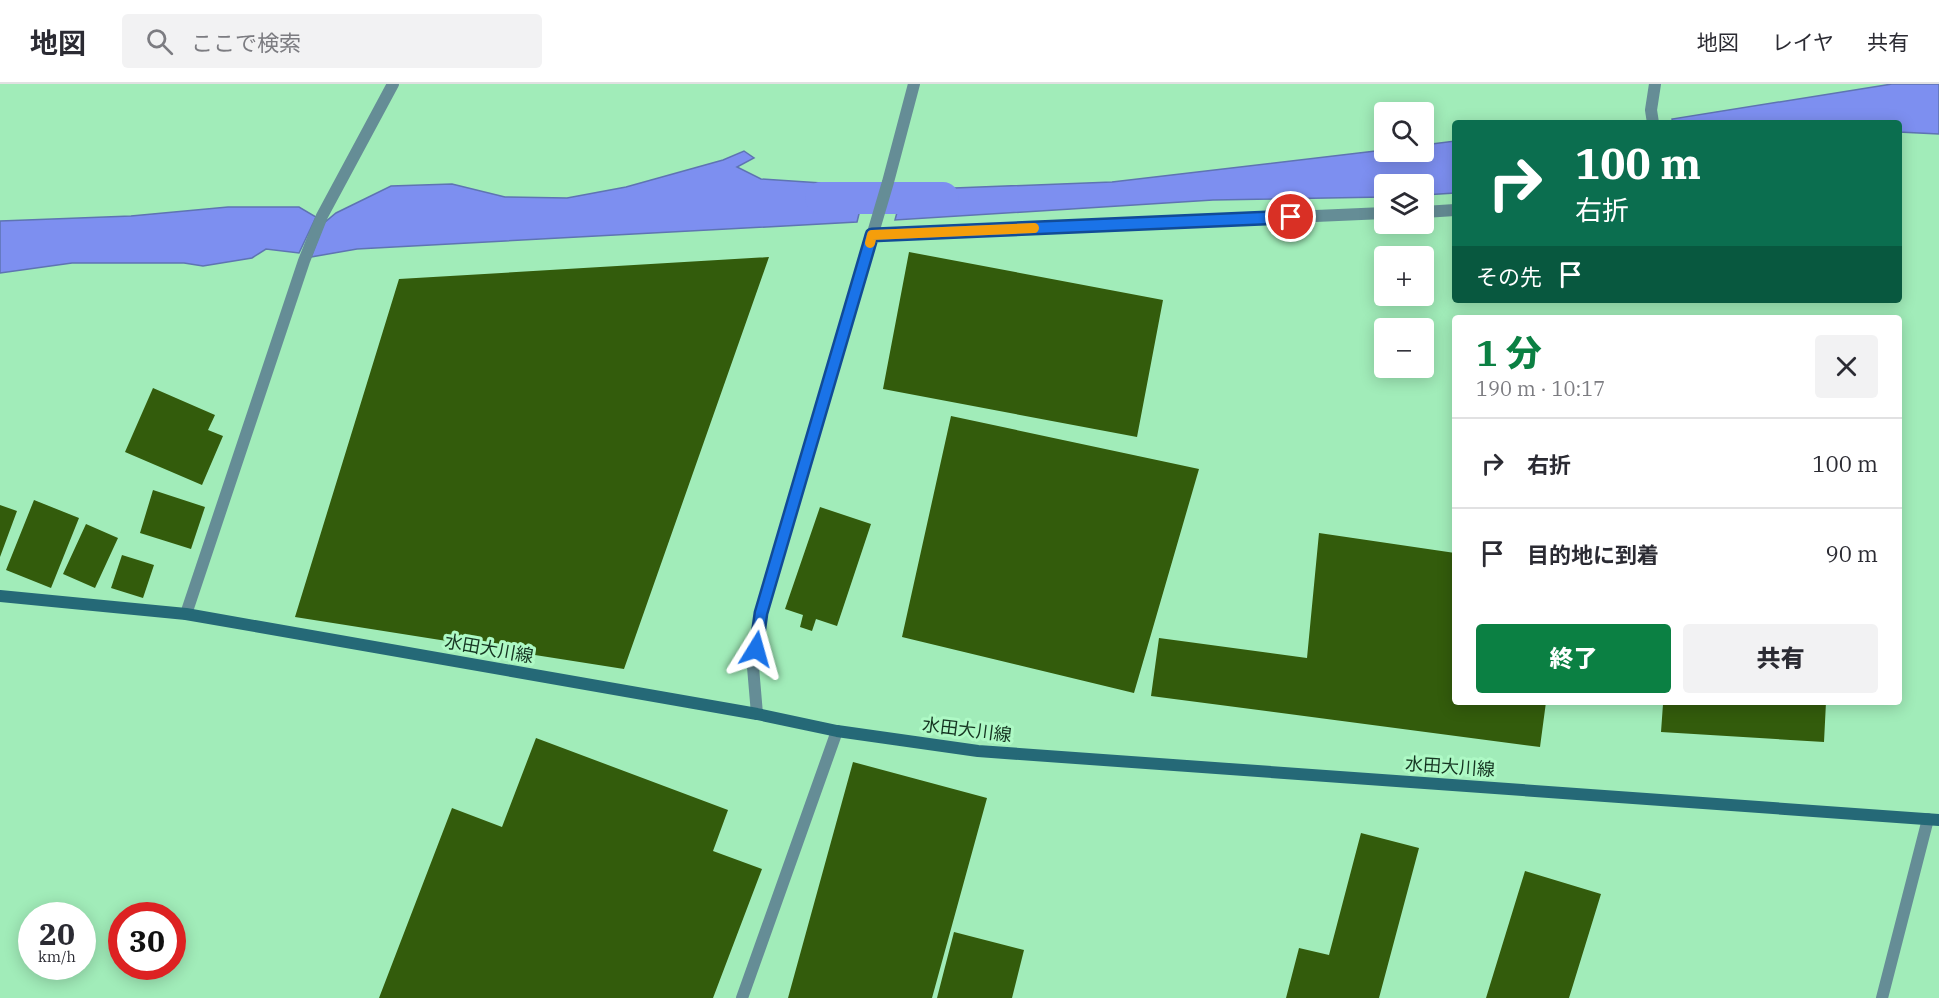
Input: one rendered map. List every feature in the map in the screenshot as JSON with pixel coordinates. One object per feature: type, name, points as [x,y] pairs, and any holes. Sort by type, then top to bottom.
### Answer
[{"type":"main road","name":"水田大川線","points":[[0,596],[186,614],[757,714],[837,731],[978,751],[1934,820]]},
{"type":"street","points":[[186,614],[304,261],[322,216],[393,84]]},
{"type":"street","points":[[757,714],[753,667],[761,613],[914,84]]},
{"type":"street","points":[[1653,120],[1651,110],[1655,84]]},
{"type":"street","points":[[1434,211],[1452,210]]},
{"type":"street","points":[[872,235],[1374,213]]},
{"type":"street","points":[[742,998],[837,731]]},
{"type":"street","points":[[1882,998],[1934,820]]},
{"type":"water","points":[[1892,84],[1939,84],[1939,134],[1902,132],[1902,120],[1672,119]]},
{"type":"water","points":[[1452,141],[1452,193],[1434,194],[1434,174],[1374,174],[1374,197],[1213,200],[895,220],[903,190],[1112,182],[1374,151],[1374,162],[1434,162],[1434,144]]},
{"type":"water","points":[[744,151],[754,158],[737,167],[761,179],[866,186],[857,222],[357,249],[311,257],[324,223],[336,213],[391,186],[452,184],[505,197],[567,198],[626,187],[723,160]]},
{"type":"water","points":[[228,207],[299,207],[316,217],[299,253],[266,249],[252,258],[203,266],[184,263],[72,263],[0,273],[0,221],[131,216]]},
{"type":"building","points":[[909,252],[1163,300],[1137,437],[883,389]]},
{"type":"building","points":[[769,257],[624,669],[295,617],[399,279]]},
{"type":"building","points":[[153,388],[215,415],[208,430],[223,436],[202,485],[125,452]]},
{"type":"building","points":[[951,416],[1199,469],[1134,693],[902,637]]},
{"type":"building","points":[[153,490],[205,507],[191,549],[140,533]]},
{"type":"building","points":[[34,500],[79,518],[51,588],[6,570]]},
{"type":"building","points":[[0,505],[17,511],[0,557]]},
{"type":"building","points":[[820,507],[871,524],[837,626],[816,619],[812,631],[800,627],[803,615],[785,609]]},
{"type":"building","points":[[86,524],[118,538],[95,588],[63,574]]},
{"type":"building","points":[[1319,533],[1452,553],[1452,705],[1546,705],[1540,747],[1151,696],[1159,638],[1307,658]]},
{"type":"building","points":[[122,555],[154,565],[143,598],[111,588]]},
{"type":"building","points":[[1663,705],[1826,705],[1824,742],[1661,732]]},
{"type":"building","points":[[536,738],[728,810],[713,851],[762,869],[713,998],[379,998],[452,808],[502,827]]},
{"type":"building","points":[[853,762],[987,798],[932,998],[788,998]]},
{"type":"building","points":[[1361,833],[1419,848],[1379,998],[1286,998],[1299,948],[1329,955]]},
{"type":"building","points":[[1525,871],[1601,894],[1569,998],[1486,998]]},
{"type":"building","points":[[954,932],[1024,950],[1012,998],[937,998]]},
{"type":"waterway","points":[[821,198],[943,198]]},
{"type":"slow traffic","points":[[870,243],[872,235],[1034,228]]},
{"type":"route","points":[[756,649],[761,613],[872,235],[1291,217]]}]
